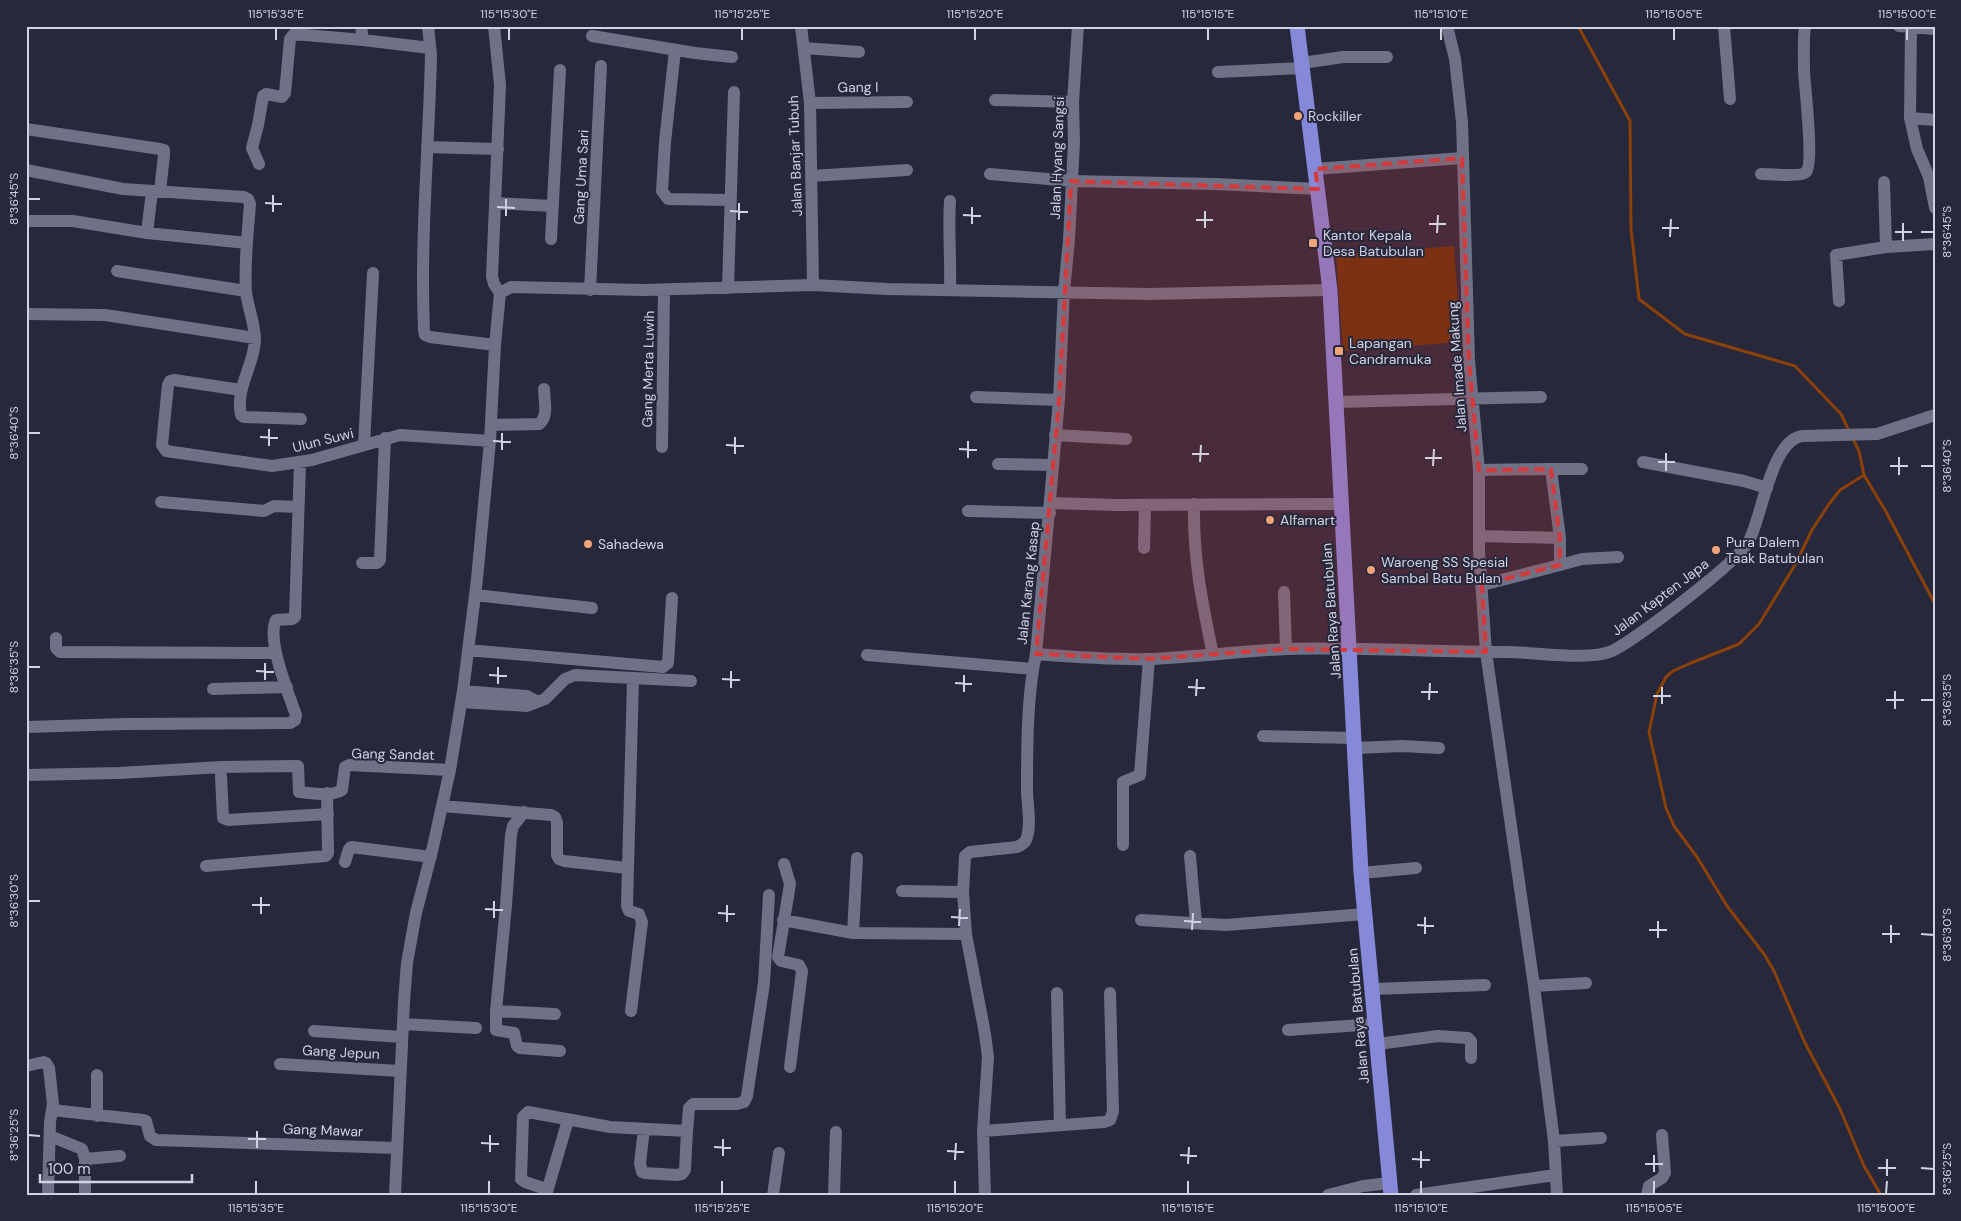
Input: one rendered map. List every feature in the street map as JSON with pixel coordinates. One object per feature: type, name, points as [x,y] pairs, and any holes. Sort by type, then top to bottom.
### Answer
[{"type":"highway","name":"Jalan Raya Batubulan","points":[[1297,26],[1330,290],[1340,504],[1362,873],[1390,1189]]},
{"type":"street","points":[[361,26],[363,40]]},
{"type":"street","points":[[428,26],[430,48],[422,282],[424,330],[426,336],[495,345]]},
{"type":"street","points":[[395,1195],[405,987],[412,934],[450,770],[462,696],[475,594],[490,441],[500,293],[494,284],[492,276],[500,85],[494,26]]},
{"type":"street","name":"Jalan Banjar Tubuh","points":[[801,26],[810,103],[813,285]]},
{"type":"street","name":"Jalan Hyang Sangsi","points":[[1064,291],[1069,240],[1074,142],[1073,102],[1078,26]]},
{"type":"street","name":"Jalan Imade Makung","points":[[1447,26],[1455,59],[1462,122],[1469,360],[1479,470],[1479,551],[1486,652],[1534,986],[1554,1141],[1557,1195]]},
{"type":"street","points":[[1724,26],[1730,99]]},
{"type":"street","points":[[1761,174],[1797,175],[1807,171],[1809,156],[1804,73],[1805,26]]},
{"type":"street","points":[[1935,29],[1905,27],[1910,118],[1917,149],[1929,177],[1935,208]]},
{"type":"street","points":[[259,164],[252,148],[263,96],[266,94],[282,97],[286,94],[291,37],[296,34],[430,48]]},
{"type":"street","points":[[592,36],[675,50],[732,57]]},
{"type":"street","points":[[804,48],[859,52]]},
{"type":"street","points":[[675,50],[665,142],[662,191],[668,199],[730,200]]},
{"type":"street","points":[[1218,72],[1302,66],[1344,57],[1387,57]]},
{"type":"street","name":"Gang Uma Sari","points":[[590,290],[601,66]]},
{"type":"street","points":[[551,239],[560,70]]},
{"type":"street","points":[[728,288],[734,92]]},
{"type":"street","points":[[995,100],[1073,102]]},
{"type":"street","name":"Gang I","points":[[810,103],[907,102]]},
{"type":"street","points":[[1910,118],[1935,120]]},
{"type":"street","points":[[26,129],[164,150],[147,233]]},
{"type":"street","points":[[427,147],[498,149]]},
{"type":"street","points":[[1314,169],[1462,158]]},
{"type":"street","points":[[26,170],[123,189],[244,197],[248,199],[250,204],[246,291],[255,338],[254,353],[241,390],[240,411],[244,417],[301,419]]},
{"type":"street","points":[[811,176],[907,170]]},
{"type":"street","points":[[990,174],[1071,181],[1216,184],[1318,189]]},
{"type":"street","points":[[1884,182],[1886,247]]},
{"type":"street","points":[[950,201],[948,229],[950,289]]},
{"type":"street","points":[[495,204],[553,206]]},
{"type":"street","points":[[26,221],[73,221],[147,233],[247,243]]},
{"type":"street","points":[[1840,300],[1836,259],[1836,255],[1839,253],[1886,247],[1935,244]]},
{"type":"street","points":[[117,272],[246,291]]},
{"type":"street","points":[[364,445],[373,273]]},
{"type":"street","points":[[500,293],[511,288],[664,290],[813,285],[895,289],[1149,294],[1330,290]]},
{"type":"street","name":"Gang Merta Luwih","points":[[662,448],[664,290]]},
{"type":"street","name":"Jalan Karang Kasap","points":[[1064,291],[1059,400],[1036,654],[1112,659],[1149,659],[1286,650],[1350,649]]},
{"type":"street","points":[[26,314],[105,315],[255,338]]},
{"type":"street","name":"Ulun Suwi","points":[[241,390],[170,381],[167,394],[163,448],[166,451],[264,466],[300,462],[386,438],[407,435],[490,441]]},
{"type":"street","points":[[491,425],[539,424],[543,421],[545,414],[544,389]]},
{"type":"street","points":[[976,397],[1059,400]]},
{"type":"street","points":[[1336,402],[1473,397],[1542,397]]},
{"type":"street","name":"Jalan Kapten Japa","points":[[1350,649],[1586,656],[1606,654],[1622,646],[1666,614],[1742,551],[1750,540],[1775,466],[1787,444],[1796,437],[1877,434],[1935,415]]},
{"type":"street","points":[[1055,435],[1126,439]]},
{"type":"street","points":[[362,563],[377,563],[380,560],[386,438]]},
{"type":"street","points":[[26,728],[126,724],[290,723],[295,720],[296,715],[276,653],[275,622],[293,619],[295,613],[300,462]]},
{"type":"street","points":[[1643,462],[1744,480],[1768,488]]},
{"type":"street","points":[[998,464],[1052,465]]},
{"type":"street","points":[[1551,469],[1560,538],[1560,565]]},
{"type":"street","points":[[1479,470],[1582,469]]},
{"type":"street","points":[[161,502],[264,511],[274,506],[298,507]]},
{"type":"street","points":[[1194,504],[1194,545],[1198,578],[1213,655]]},
{"type":"street","points":[[968,512],[1145,505],[1340,504]]},
{"type":"street","points":[[1144,548],[1145,505]]},
{"type":"street","points":[[1480,536],[1560,538]]},
{"type":"street","points":[[1482,585],[1582,559],[1618,557]]},
{"type":"street","points":[[1284,592],[1286,650]]},
{"type":"street","points":[[475,594],[592,608]]},
{"type":"street","points":[[468,650],[663,667],[668,663],[672,598]]},
{"type":"street","points":[[56,638],[56,648],[60,652],[276,653]]},
{"type":"street","points":[[986,1195],[983,1131],[988,1057],[986,1034],[966,934],[963,892],[965,856],[970,852],[1017,847],[1026,840],[1028,827],[1028,750],[1033,669],[1036,654]]},
{"type":"street","points":[[867,655],[1033,669]]},
{"type":"street","points":[[1123,846],[1123,782],[1140,775],[1149,659]]},
{"type":"street","points":[[462,696],[527,706],[548,696],[564,679],[575,675],[691,680]]},
{"type":"street","points":[[631,1011],[642,922],[639,914],[629,911],[627,908],[633,678]]},
{"type":"street","points":[[213,689],[287,688]]},
{"type":"street","points":[[1263,736],[1439,748]]},
{"type":"street","name":"Gang Sandat","points":[[327,793],[342,790],[344,769],[349,765],[450,770]]},
{"type":"street","points":[[26,775],[119,773],[222,767],[298,766],[298,791],[327,793],[328,853],[322,858],[206,866]]},
{"type":"street","points":[[221,776],[223,818],[228,820],[328,814]]},
{"type":"street","points":[[442,806],[524,812],[555,817],[557,823],[557,855],[559,859],[627,868]]},
{"type":"street","points":[[524,812],[513,826],[510,835],[496,1030],[514,1033],[518,1047],[560,1051]]},
{"type":"street","points":[[345,862],[351,847],[431,857]]},
{"type":"street","points":[[1190,856],[1196,923]]},
{"type":"street","points":[[853,933],[857,858]]},
{"type":"street","points":[[784,864],[790,884],[778,960],[799,965],[802,971],[790,1067]]},
{"type":"street","points":[[1362,873],[1416,868]]},
{"type":"street","points":[[902,892],[963,892]]},
{"type":"street","points":[[644,1129],[640,1163],[642,1172],[682,1174],[685,1170],[688,1108],[696,1103],[737,1104],[744,1102],[747,1096],[764,983],[769,895]]},
{"type":"street","points":[[1142,920],[1245,924],[1365,914]]},
{"type":"street","points":[[783,920],[853,933],[966,934]]},
{"type":"street","points":[[1534,986],[1586,983]]},
{"type":"street","points":[[1372,989],[1485,984]]},
{"type":"street","points":[[1058,993],[1060,1125]]},
{"type":"street","points":[[983,1131],[1110,1120],[1112,1116],[1110,993]]},
{"type":"street","points":[[496,1011],[555,1014]]},
{"type":"street","points":[[403,1024],[476,1028]]},
{"type":"street","points":[[1288,1030],[1376,1024]]},
{"type":"street","points":[[314,1031],[402,1037]]},
{"type":"street","points":[[1378,1044],[1438,1036],[1468,1038],[1471,1041],[1471,1058]]},
{"type":"street","points":[[26,1066],[44,1062],[48,1065],[53,1101],[48,1195]]},
{"type":"street","name":"Gang Jepun","points":[[280,1064],[400,1071]]},
{"type":"street","points":[[97,1075],[97,1116]]},
{"type":"street","name":"Gang Mawar","points":[[52,1110],[144,1120],[146,1121],[150,1136],[156,1140],[397,1148]]},
{"type":"street","points":[[568,1120],[546,1192],[525,1182],[522,1179],[523,1117],[526,1113],[531,1112],[610,1127],[687,1131]]},
{"type":"street","points":[[834,1195],[836,1132]]},
{"type":"street","points":[[1647,1195],[1649,1186],[1662,1178],[1666,1173],[1662,1135]]},
{"type":"street","points":[[50,1136],[82,1149],[85,1159],[85,1195]]},
{"type":"street","points":[[1554,1141],[1601,1138]]},
{"type":"street","points":[[773,1195],[779,1153]]},
{"type":"street","points":[[85,1159],[120,1156]]},
{"type":"street","points":[[1416,1195],[1555,1175]]},
{"type":"street","points":[[1328,1195],[1363,1186],[1390,1189]]},
{"type":"highlighted area","points":[[1462,158],[1469,360],[1479,470],[1551,469],[1560,538],[1560,565],[1482,585],[1486,652],[1286,649],[1149,659],[1036,654],[1059,400],[1071,181],[1318,189],[1315,169]]},
{"type":"shaded area","points":[[1454,246],[1461,342],[1343,351],[1336,255]]},
{"type":"waterway","points":[[1578,26],[1630,121],[1631,229],[1639,299],[1685,334],[1795,366],[1841,414],[1849,431]]},
{"type":"waterway","points":[[1853,439],[1859,451],[1864,475],[1885,510],[1935,604]]},
{"type":"waterway","points":[[1864,475],[1840,490],[1829,504],[1812,530],[1795,565],[1759,624],[1739,644],[1673,671],[1666,677],[1657,694],[1649,732],[1666,808],[1674,826],[1697,857],[1727,906],[1764,954],[1774,971],[1805,1043],[1840,1109],[1864,1166],[1881,1195]]},
{"type":"place","name":"Rockiller","points":[[1298,116]]},
{"type":"place","name":"Kantor Kepala Desa Batubulan","points":[[1313,243]]},
{"type":"place","name":"Lapangan Candramuka","points":[[1339,351]]},
{"type":"place","name":"Alfamart","points":[[1270,520]]},
{"type":"place","name":"Sahadewa","points":[[588,544]]},
{"type":"place","name":"Pura Dalem Taak Batubulan","points":[[1716,550]]},
{"type":"place","name":"Waroeng SS Spesial Sambal Batu Bulan","points":[[1371,570]]}]
